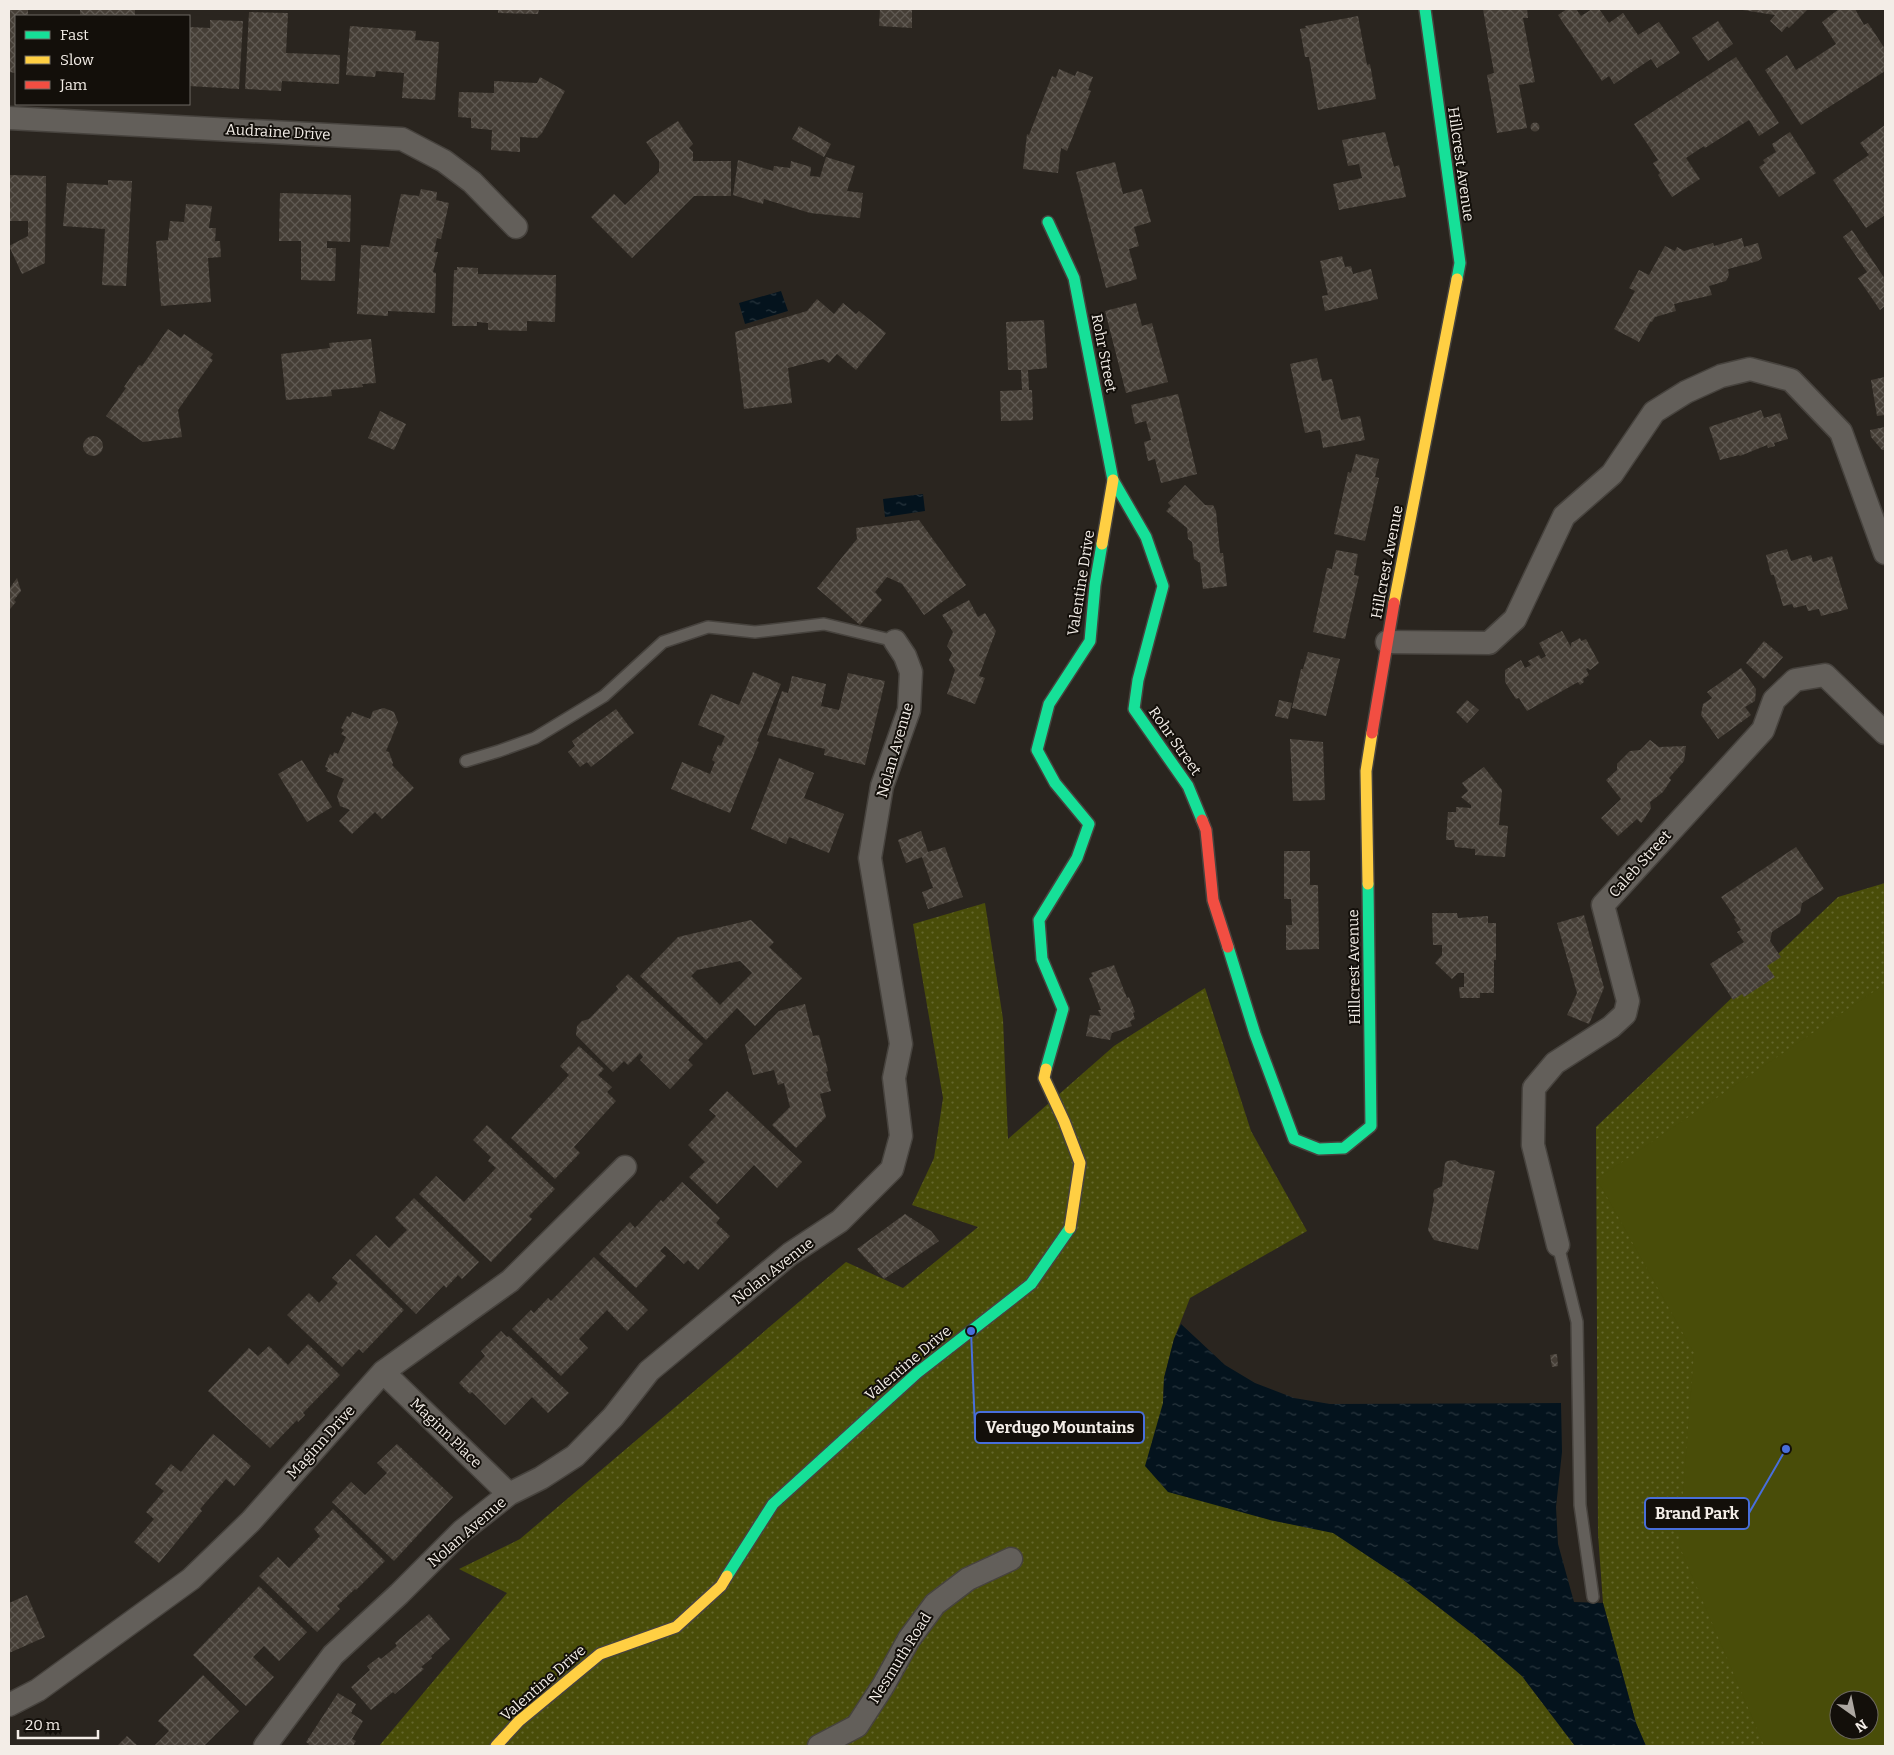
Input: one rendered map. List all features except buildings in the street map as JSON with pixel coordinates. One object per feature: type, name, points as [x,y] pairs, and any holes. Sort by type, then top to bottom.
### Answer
[{"type":"street","name":"Hillcrest Avenue","points":[[1371,1126],[1366,772],[1387,642],[1460,262],[1425,9]]},
{"type":"street","name":"Audraine Drive","points":[[9,118],[402,139],[444,161],[472,182],[516,228]]},
{"type":"street","name":"Rohr Street","points":[[1048,222],[1074,278],[1113,480],[1146,536],[1163,586],[1138,680],[1134,709],[1188,786],[1206,830],[1213,900],[1255,1034],[1294,1139],[1319,1149],[1344,1148],[1371,1126]]},
{"type":"street","points":[[1387,642],[1489,643],[1515,619],[1564,516],[1612,474],[1654,412],[1686,392],[1721,376],[1750,369],[1791,380],[1841,432],[1885,553]]},
{"type":"street","name":"Valentine Drive","points":[[496,1746],[519,1721],[600,1654],[676,1627],[721,1586],[773,1504],[917,1373],[1031,1284],[1070,1229],[1080,1162],[1044,1078],[1063,1009],[1042,959],[1039,920],[1077,858],[1089,824],[1055,783],[1037,750],[1049,704],[1090,641],[1095,585],[1113,480]]},
{"type":"street","name":"Nolan Avenue","points":[[264,1746],[333,1655],[399,1594],[462,1531],[509,1494],[541,1478],[575,1456],[612,1416],[649,1371],[790,1254],[840,1221],[892,1169],[902,1136],[894,1078],[901,1044],[870,858],[882,786],[909,710],[911,672],[895,640]]},
{"type":"street","name":"Caleb Street","points":[[1558,1245],[1533,1145],[1534,1088],[1556,1063],[1611,1027],[1625,1014],[1628,1001],[1603,905],[1763,730],[1774,700],[1795,680],[1825,675],[1885,733]]},
{"type":"street","name":"Maginn Drive","points":[[9,1705],[38,1690],[191,1579],[251,1522],[383,1372],[510,1281],[625,1167]]},
{"type":"street","name":"Maginn Place","points":[[383,1372],[509,1494]]},
{"type":"street","name":"Nesmuth Road","points":[[819,1746],[857,1726],[883,1686],[909,1639],[935,1604],[968,1579],[1011,1559]]},
{"type":"lane","points":[[466,761],[534,738],[604,696],[663,642],[708,627],[755,632],[824,624],[895,640]]},
{"type":"lane","points":[[1558,1245],[1577,1322],[1580,1506],[1593,1597]]},
{"type":"shaded area","points":[[1885,883],[1885,1746],[1646,1746],[1636,1723],[1603,1603],[1598,1534],[1596,1127],[1838,897]]},
{"type":"shaded area","points":[[985,903],[1003,1019],[1008,1139],[1114,1046],[1205,988],[1251,1131],[1307,1231],[1190,1298],[1174,1339],[1164,1378],[1163,1403],[1270,1520],[1333,1532],[1401,1578],[1476,1636],[1522,1676],[1575,1746],[379,1746],[507,1593],[459,1569],[520,1539],[846,1262],[903,1288],[978,1227],[912,1205],[934,1158],[943,1098],[913,924]]},
{"type":"shaded area","points":[[1885,984],[1885,1746],[1763,1746],[1679,1545],[1694,1353],[1597,1179]]},
{"type":"water","points":[[781,291],[788,311],[745,324],[739,303]]},
{"type":"water","points":[[923,494],[925,511],[885,517],[883,499]]},
{"type":"water","points":[[1181,1324],[1225,1365],[1255,1383],[1294,1398],[1330,1404],[1561,1403],[1562,1452],[1556,1507],[1558,1544],[1574,1602],[1603,1603],[1636,1723],[1646,1746],[1575,1746],[1522,1676],[1476,1636],[1401,1578],[1333,1533],[1270,1520],[1168,1492],[1145,1466],[1163,1403],[1164,1378],[1174,1339]]},
{"type":"traffic: fast","points":[[1425,9],[1460,263],[1457,279]]},
{"type":"traffic: fast","points":[[1048,222],[1074,278],[1113,480],[1146,537],[1163,586],[1138,680],[1134,709],[1188,786],[1202,820]]},
{"type":"traffic: fast","points":[[1046,1069],[1063,1009],[1042,959],[1039,920],[1077,858],[1089,824],[1055,783],[1037,750],[1049,704],[1090,641],[1095,585],[1102,544]]},
{"type":"traffic: fast","points":[[1228,947],[1255,1034],[1294,1139],[1319,1149],[1344,1148],[1371,1126],[1368,884]]},
{"type":"traffic: fast","points":[[727,1576],[773,1504],[917,1373],[1031,1284],[1070,1228]]},
{"type":"traffic: slow","points":[[1394,603],[1457,279]]},
{"type":"traffic: slow","points":[[1102,544],[1113,480]]},
{"type":"traffic: slow","points":[[1368,884],[1366,771],[1372,733]]},
{"type":"traffic: slow","points":[[1046,1069],[1044,1078],[1064,1121],[1080,1163],[1070,1228]]},
{"type":"traffic: slow","points":[[496,1746],[519,1721],[600,1654],[676,1627],[721,1586],[727,1576]]},
{"type":"traffic: jam","points":[[1372,733],[1394,603]]},
{"type":"traffic: jam","points":[[1202,820],[1206,830],[1213,900],[1228,947]]},
{"type":"place","name":"Verdugo Mountains","points":[[971,1331]]},
{"type":"place","name":"Brand Park","points":[[1786,1449]]}]
